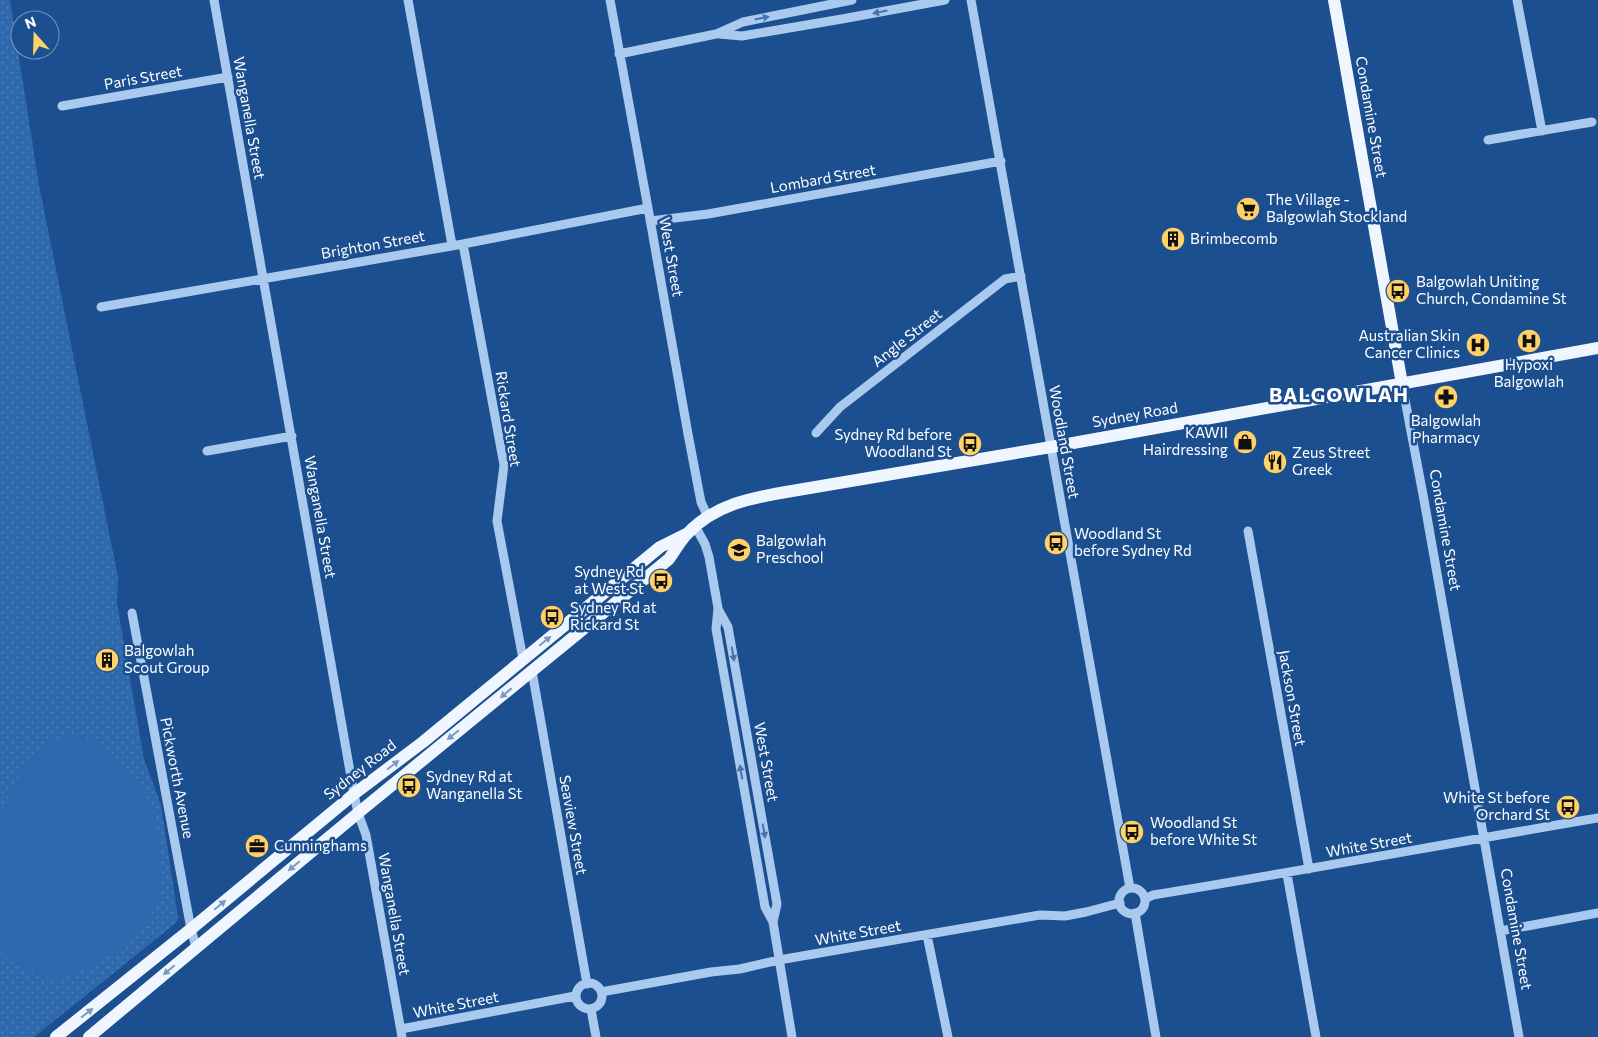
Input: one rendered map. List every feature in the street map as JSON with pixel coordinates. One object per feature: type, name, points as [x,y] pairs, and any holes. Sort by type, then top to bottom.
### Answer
[{"type":"main road","name":"Condamine Street","points":[[1334,0],[1402,384]]},
{"type":"main road","name":"Sydney Road","points":[[56,1037],[191,929],[354,794],[423,742],[660,547],[691,530],[708,517],[726,507],[750,498],[1051,447],[1598,348]]},
{"type":"main road","name":"Sydney Road","points":[[89,1037],[358,813],[669,559],[691,530]]},
{"type":"street","name":"Wanganella Street","points":[[214,0],[354,794],[366,835],[401,1033]]},
{"type":"street","points":[[408,0],[452,245]]},
{"type":"street","name":"West Street","points":[[610,0],[690,444],[701,502],[708,517]]},
{"type":"street","points":[[619,54],[716,34],[743,22],[852,0]]},
{"type":"street","points":[[716,34],[742,36],[945,0]]},
{"type":"street","name":"Woodland Street","points":[[971,0],[1130,888]]},
{"type":"street","points":[[1517,0],[1542,131]]},
{"type":"street","name":"Paris Street","points":[[62,106],[228,77]]},
{"type":"street","points":[[1488,140],[1592,122]]},
{"type":"street","name":"Lombard Street","points":[[650,221],[708,214],[1001,161]]},
{"type":"street","name":"Brighton Street","points":[[101,307],[463,244],[648,208]]},
{"type":"street","name":"Rickard Street","points":[[463,244],[504,464],[497,521],[523,659]]},
{"type":"street","name":"Angle Street","points":[[816,433],[840,407],[1005,279],[1021,276]]},
{"type":"street","name":"Condamine Street","points":[[1402,384],[1519,1037]]},
{"type":"street","points":[[207,451],[292,436]]},
{"type":"street","name":"West Street","points":[[691,530],[705,544],[709,557],[718,608],[717,638],[765,907],[773,922],[792,1037]]},
{"type":"street","name":"Jackson Street","points":[[1248,531],[1309,870]]},
{"type":"street","name":"Pickworth Avenue","points":[[132,613],[191,929],[196,947]]},
{"type":"street","name":"Seaview Street","points":[[532,671],[588,984]]},
{"type":"street","name":"White Street","points":[[1145,899],[1154,895],[1287,874],[1598,818]]},
{"type":"street","points":[[1287,874],[1316,1037]]},
{"type":"street","points":[[1130,888],[1140,890],[1145,899],[1142,910],[1135,913],[1127,912],[1120,903],[1121,895],[1130,888]]},
{"type":"street","name":"White Street","points":[[601,992],[1040,915],[1065,916],[1120,903]]},
{"type":"street","points":[[1135,913],[1156,1037]]},
{"type":"street","points":[[1500,931],[1598,913]]},
{"type":"street","points":[[927,935],[948,1037]]},
{"type":"street","points":[[588,984],[596,985],[602,996],[599,1004],[591,1009],[581,1006],[575,996],[581,986],[588,984]]},
{"type":"street","name":"White Street","points":[[401,1033],[575,996]]},
{"type":"street","points":[[591,1009],[596,1037]]},
{"type":"shaded area","points":[[0,0],[10,0],[12,10],[10,10],[10,60],[19,60],[39,185],[118,577],[117,603],[144,759],[161,805],[178,917],[176,923],[34,1037],[0,1037]]},
{"type":"shaded area","points":[[66,735],[88,738],[131,773],[142,788],[155,817],[161,849],[162,881],[157,905],[143,928],[116,952],[87,969],[53,980],[16,966],[0,950],[0,818],[15,782],[30,758],[45,744]]},
{"type":"place","name":"The Village - Balgowlah Stockland","points":[[1248,209]]},
{"type":"place","name":"Brimbecomb","points":[[1173,239]]},
{"type":"place","name":"Balgowlah Uniting Church, Condamine St","points":[[1398,291]]},
{"type":"place","name":"Hypoxi Balgowlah","points":[[1529,341]]},
{"type":"place","name":"Australian Skin Cancer Clinics","points":[[1478,345]]},
{"type":"place","name":"Balgowlah Pharmacy","points":[[1446,397]]},
{"type":"place","name":"KAWII Hairdressing","points":[[1245,442]]},
{"type":"place","name":"Sydney Rd before Woodland St","points":[[970,444]]},
{"type":"place","name":"Zeus Street Greek","points":[[1275,462]]},
{"type":"place","name":"Woodland St before Sydney Rd","points":[[1056,543]]},
{"type":"place","name":"Balgowlah Preschool","points":[[739,550]]},
{"type":"place","name":"Sydney Rd at West St","points":[[661,581]]},
{"type":"place","name":"Sydney Rd at Rickard St","points":[[552,617]]},
{"type":"place","name":"Balgowlah Scout Group","points":[[107,660]]},
{"type":"place","name":"Sydney Rd at Wanganella St","points":[[409,786]]},
{"type":"place","name":"White St before Orchard St","points":[[1568,807]]},
{"type":"place","name":"Woodland St before White St","points":[[1132,832]]},
{"type":"place","name":"Cunninghams","points":[[257,846]]},
{"type":"district","name":"BALGOWLAH","points":[[1339,395]]}]
